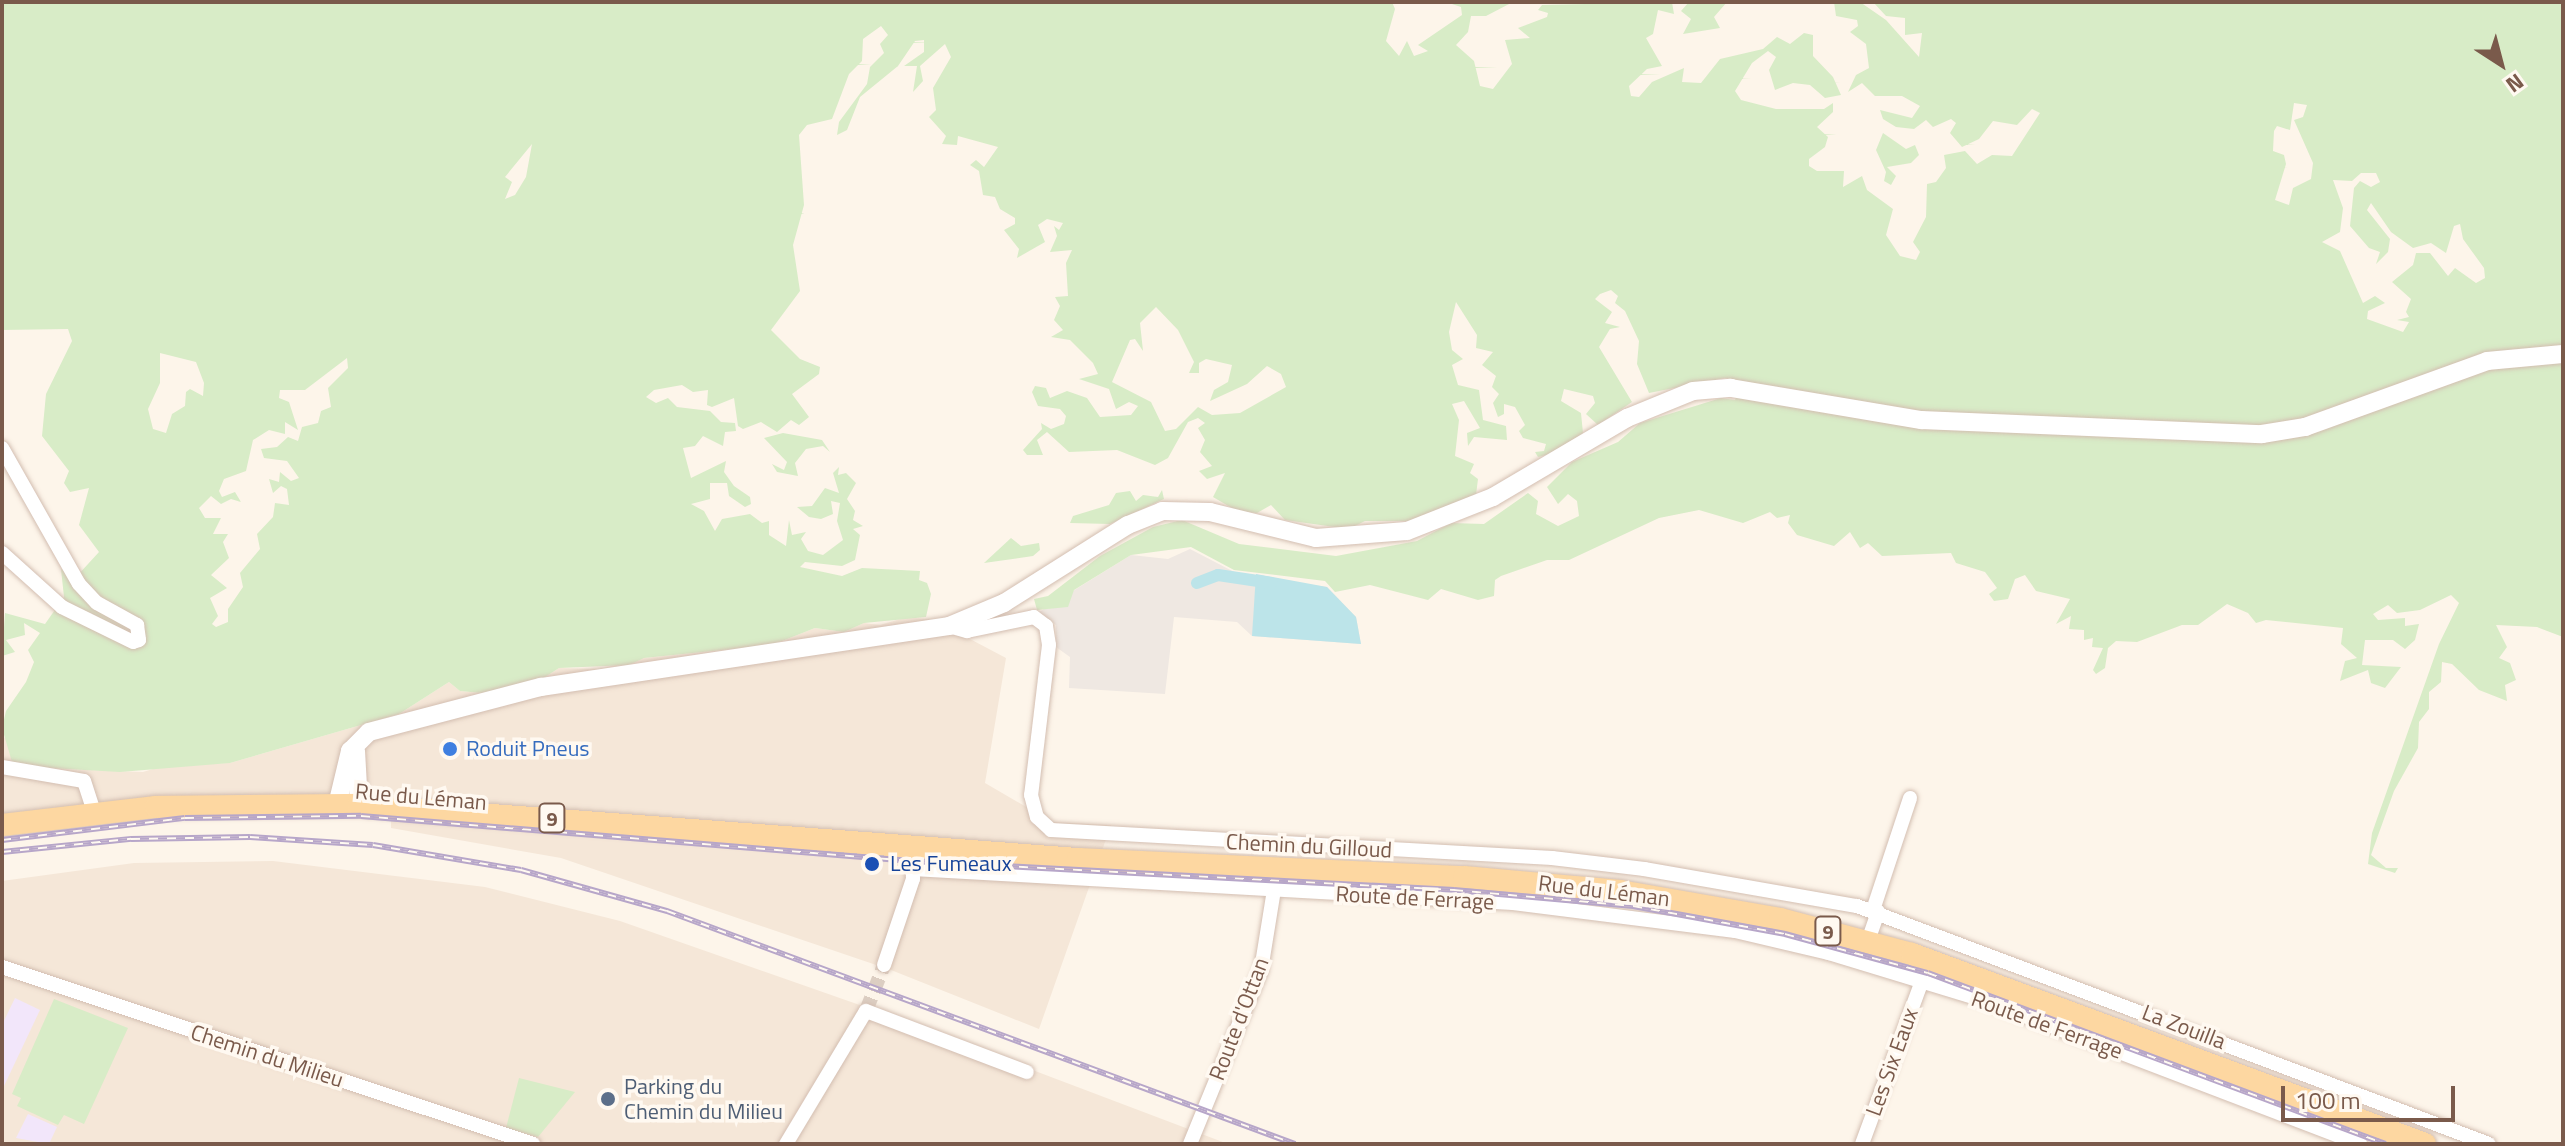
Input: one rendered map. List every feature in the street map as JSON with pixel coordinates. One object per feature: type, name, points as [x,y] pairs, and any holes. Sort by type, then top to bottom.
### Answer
[{"type":"main road","name":"Rue du Léman","points":[[2,825],[186,796],[349,798],[744,831],[912,858],[1541,883],[1706,905],[1868,941],[2035,996],[2425,1144]]},
{"type":"street","points":[[349,798],[356,748],[376,730],[541,687],[949,626],[1004,603],[1128,525],[1162,511],[1210,512],[1316,538],[1383,536],[1432,524],[1520,483],[1627,418],[1693,391],[1731,388],[1881,416],[1985,424],[2213,434],[2286,431],[2452,370],[2487,361],[2563,354]]},
{"type":"street","points":[[2,448],[79,584],[97,603],[137,625],[139,640],[133,642],[62,607],[2,553]]},
{"type":"street","name":"Chemin du Gilloud","points":[[949,626],[967,631],[1029,617],[1046,626],[1049,645],[1031,795],[1037,817],[1058,832],[1552,858],[1715,880],[1876,911]]},
{"type":"street","points":[[2,767],[84,781],[96,811]]},
{"type":"street","points":[[1868,941],[1910,798]]},
{"type":"street","points":[[884,965],[912,858]]},
{"type":"street","name":"Route de Ferrage","points":[[912,858],[1274,890],[1611,912],[1735,931],[1922,981],[2360,1144]]},
{"type":"street","name":"Route d'Ottan","points":[[1190,1144],[1261,970],[1274,890]]},
{"type":"street","name":"La Zouilla","points":[[1876,911],[2489,1144]]},
{"type":"street","name":"Chemin du Milieu","points":[[2,967],[533,1144]]},
{"type":"street","name":"Les Six Eaux","points":[[1862,1144],[1922,981]]},
{"type":"street","points":[[786,1144],[866,1011],[1027,1072]]},
{"type":"shaded area","points":[[1190,549],[1238,574],[1327,587],[1356,617],[1361,644],[1252,636],[1237,622],[1174,617],[1165,694],[1069,688],[1070,657],[1056,647],[1056,625],[1039,612],[1131,555],[1168,559]]},
{"type":"shaded area","points":[[907,617],[934,620],[1006,658],[985,783],[1052,822],[1111,825],[1039,1029],[891,970],[561,858],[391,828],[391,811],[99,819],[2,836],[2,735],[11,745],[10,754],[62,769],[143,772],[166,765],[230,763],[399,714],[449,682],[460,691],[482,693],[536,683],[559,668],[599,669],[644,658],[772,645],[815,628],[844,632],[864,623],[880,625]]},
{"type":"shaded area","points":[[273,861],[485,887],[620,921],[874,1010],[1228,1144],[2,1144],[2,881],[134,863]]},
{"type":"shaded area","points":[[15,998],[40,1010],[4,1086],[2,1025]]},
{"type":"shaded area","points":[[28,1114],[57,1127],[49,1144],[16,1138]]},
{"type":"green space","points":[[2,2],[1392,2],[1395,9],[1386,41],[1399,56],[1407,41],[1414,56],[1428,51],[1418,45],[1462,15],[1461,7],[1446,2],[1513,2],[1486,16],[1471,16],[1468,32],[1456,45],[1474,61],[1480,86],[1493,89],[1512,64],[1505,40],[1530,38],[1518,28],[1547,17],[1548,13],[1538,10],[1542,5],[1672,2],[1674,14],[1658,10],[1653,34],[1646,38],[1662,66],[1647,69],[1629,86],[1631,96],[1639,97],[1652,82],[1684,68],[1682,82],[1701,83],[1720,59],[1763,49],[1777,37],[1790,44],[1804,33],[1813,35],[1813,56],[1833,77],[1841,95],[1825,98],[1810,85],[1793,83],[1775,90],[1769,70],[1776,57],[1768,51],[1752,63],[1735,91],[1741,100],[1776,109],[1824,109],[1833,103],[1833,112],[1817,127],[1828,137],[1825,147],[1809,159],[1809,166],[1817,171],[1844,171],[1843,187],[1862,176],[1867,190],[1893,209],[1886,235],[1900,256],[1916,260],[1920,252],[1913,242],[1926,217],[1927,184],[1936,182],[1946,168],[1944,155],[1965,151],[1977,164],[1992,155],[2012,156],[2040,113],[2032,109],[2017,125],[1993,121],[1979,139],[1962,147],[1950,133],[1956,123],[1951,119],[1933,127],[1926,120],[1914,129],[1896,127],[1883,119],[1880,110],[1912,118],[1920,106],[1902,96],[1875,96],[1862,83],[1848,92],[1856,75],[1869,68],[1866,44],[1850,32],[1858,26],[1857,20],[1836,16],[1834,2],[1860,2],[1886,20],[1919,57],[1922,33],[1905,35],[1905,18],[1886,16],[1873,2],[2563,2],[2563,637],[2537,627],[2496,625],[2507,647],[2499,658],[2510,663],[2516,680],[2505,685],[2507,701],[2479,690],[2452,664],[2442,662],[2441,682],[2429,692],[2429,709],[2419,722],[2418,748],[2394,791],[2371,855],[2386,868],[2398,868],[2395,873],[2368,864],[2372,833],[2439,644],[2459,603],[2451,595],[2420,610],[2397,613],[2388,605],[2373,614],[2378,620],[2405,618],[2405,626],[2419,624],[2415,640],[2405,649],[2393,640],[2365,640],[2362,665],[2401,667],[2385,688],[2371,683],[2368,670],[2340,681],[2345,661],[2357,658],[2341,644],[2343,628],[2266,620],[2256,623],[2248,613],[2227,604],[2198,625],[2182,625],[2137,642],[2116,641],[2108,648],[2105,668],[2096,674],[2093,670],[2103,648],[2092,647],[2093,638],[2084,640],[2084,630],[2069,629],[2071,616],[2056,624],[2070,599],[2036,591],[2025,575],[2015,579],[2008,599],[1994,601],[1989,594],[1997,588],[1985,572],[1956,563],[1951,553],[1882,556],[1868,543],[1860,548],[1850,532],[1834,546],[1797,535],[1788,523],[1790,515],[1777,518],[1770,512],[1743,523],[1699,510],[1659,518],[1569,560],[1547,560],[1501,576],[1495,580],[1494,596],[1478,600],[1441,589],[1428,600],[1370,585],[1335,592],[1325,581],[1234,570],[1191,547],[1131,555],[1074,590],[1068,607],[1037,610],[1034,599],[1048,596],[1100,556],[1153,527],[1182,520],[1239,544],[1336,556],[1417,541],[1451,523],[1484,524],[1528,493],[1538,501],[1536,514],[1558,526],[1579,516],[1577,501],[1568,494],[1558,504],[1547,487],[1572,462],[1618,442],[1640,423],[1721,398],[1735,400],[1741,382],[1725,378],[1649,393],[1637,364],[1639,341],[1625,311],[1615,303],[1618,296],[1611,290],[1600,294],[1595,299],[1612,312],[1605,323],[1620,327],[1610,329],[1599,347],[1632,402],[1598,425],[1586,414],[1595,403],[1593,396],[1564,389],[1561,401],[1581,413],[1583,433],[1554,453],[1538,457],[1535,452],[1544,451],[1546,444],[1523,438],[1519,431],[1525,425],[1515,407],[1504,404],[1504,414],[1498,417],[1493,403],[1499,394],[1492,387],[1496,376],[1482,365],[1493,352],[1476,348],[1477,335],[1456,302],[1449,332],[1452,350],[1463,359],[1452,365],[1458,385],[1479,390],[1483,420],[1506,426],[1507,440],[1474,437],[1468,446],[1467,433],[1480,428],[1464,401],[1452,404],[1459,420],[1455,456],[1474,464],[1470,473],[1478,479],[1476,495],[1415,521],[1365,521],[1349,529],[1285,520],[1271,505],[1257,513],[1237,511],[1213,497],[1225,473],[1207,479],[1199,471],[1212,466],[1200,452],[1205,440],[1198,428],[1205,423],[1198,418],[1188,422],[1168,458],[1155,465],[1117,450],[1069,452],[1047,432],[1037,440],[1043,455],[1027,455],[1023,450],[1042,429],[1041,423],[1051,429],[1064,424],[1066,416],[1060,409],[1038,406],[1032,392],[1035,386],[1046,388],[1050,398],[1067,391],[1087,398],[1100,417],[1131,415],[1138,406],[1129,402],[1116,409],[1109,389],[1079,379],[1098,374],[1093,363],[1070,340],[1051,337],[1063,330],[1054,320],[1060,306],[1055,297],[1068,296],[1066,263],[1072,250],[1050,252],[1057,236],[1054,226],[1059,230],[1063,223],[1047,219],[1038,225],[1045,242],[1017,258],[1019,249],[1004,230],[1015,224],[1015,218],[1000,209],[995,197],[983,195],[979,171],[970,165],[976,160],[984,167],[998,147],[958,136],[957,145],[942,144],[946,136],[929,117],[936,110],[933,88],[951,57],[945,44],[920,66],[923,81],[913,92],[917,66],[904,66],[924,52],[924,40],[915,41],[898,66],[860,97],[847,130],[837,135],[839,122],[867,84],[870,67],[884,53],[880,44],[888,35],[881,26],[863,39],[862,61],[849,74],[832,119],[807,125],[799,135],[804,205],[793,245],[800,291],[771,330],[800,359],[820,367],[819,374],[792,394],[809,417],[799,425],[791,420],[777,432],[761,422],[743,429],[738,426],[734,398],[712,407],[707,405],[708,390],[693,392],[682,385],[654,390],[646,397],[656,403],[668,398],[677,407],[710,411],[721,422],[735,423],[736,431],[725,432],[723,446],[703,436],[695,446],[683,448],[691,478],[726,461],[724,472],[734,486],[750,497],[751,504],[745,507],[729,496],[727,483],[710,483],[710,499],[691,504],[704,511],[715,531],[722,519],[750,514],[762,523],[769,521],[769,535],[786,546],[789,520],[792,535],[806,532],[801,539],[808,551],[823,555],[843,540],[837,521],[840,503],[831,501],[833,514],[821,519],[809,517],[797,507],[812,506],[825,488],[839,493],[833,473],[839,467],[838,475],[846,473],[856,483],[847,499],[855,511],[853,520],[863,526],[853,529],[860,535],[855,560],[842,566],[805,562],[800,567],[842,576],[862,568],[920,571],[919,580],[927,583],[931,594],[926,617],[864,623],[844,632],[815,628],[772,645],[644,658],[629,665],[559,668],[536,683],[482,693],[460,691],[449,682],[399,714],[230,763],[120,772],[31,767],[12,762],[2,728],[6,711],[26,682],[34,662],[28,650],[40,633],[24,623],[25,635],[6,640],[15,652],[2,656],[5,613],[45,624],[64,597],[61,569],[77,576],[99,552],[79,525],[89,488],[70,492],[64,483],[69,471],[42,436],[46,394],[72,341],[68,329],[2,330]],"holes":[[[2294,103],[2307,105],[2303,117],[2294,120],[2313,163],[2311,179],[2293,188],[2289,205],[2275,200],[2286,164],[2284,155],[2273,151],[2277,126],[2290,130]],[[532,144],[526,177],[515,195],[505,199],[512,182],[505,177]],[[2361,173],[2376,173],[2380,182],[2371,187],[2360,181],[2354,188],[2350,226],[2369,248],[2380,252],[2376,264],[2388,252],[2390,239],[2367,210],[2371,203],[2391,232],[2413,248],[2431,243],[2446,253],[2454,226],[2460,224],[2463,239],[2484,268],[2485,278],[2476,283],[2455,268],[2448,276],[2430,253],[2416,253],[2413,265],[2392,282],[2411,299],[2406,312],[2409,317],[2397,320],[2409,322],[2403,332],[2367,319],[2368,311],[2385,303],[2375,296],[2363,303],[2340,251],[2322,242],[2340,232],[2343,208],[2333,180],[2352,181]],[[1156,307],[1178,330],[1194,362],[1189,373],[1199,373],[1199,363],[1206,359],[1232,365],[1228,382],[1214,390],[1210,401],[1247,384],[1267,366],[1281,374],[1286,387],[1240,413],[1212,415],[1198,407],[1176,429],[1165,431],[1151,402],[1112,382],[1130,340],[1135,339],[1143,351],[1140,323]],[[160,353],[196,362],[204,383],[203,396],[190,389],[186,392],[185,406],[172,414],[166,433],[153,429],[148,409],[160,383]],[[347,358],[348,368],[328,388],[331,407],[321,411],[318,423],[302,427],[298,441],[288,437],[277,447],[261,449],[264,458],[287,461],[299,478],[291,481],[280,472],[279,482],[269,479],[273,493],[281,486],[287,489],[289,505],[275,503],[273,517],[257,534],[260,549],[240,573],[243,587],[228,609],[228,622],[216,627],[212,624],[218,616],[210,598],[227,588],[211,575],[229,558],[223,542],[228,534],[213,534],[221,518],[205,518],[199,508],[211,496],[221,504],[231,499],[241,502],[235,492],[222,497],[219,491],[224,479],[246,471],[253,440],[269,430],[285,434],[285,422],[298,430],[289,402],[279,398],[280,390],[305,390]]]},
{"type":"green space","points":[[1689,2],[1727,2],[1714,17],[1720,28],[1683,34],[1691,19],[1681,11]]},
{"type":"green space","points":[[1883,133],[1906,149],[1915,145],[1919,155],[1911,163],[1887,167],[1896,176],[1891,185],[1884,181],[1886,172],[1876,150]]},
{"type":"green space","points":[[783,433],[822,440],[830,452],[823,446],[806,449],[795,463],[798,476],[777,472],[772,464],[784,470],[787,462],[764,438]]},
{"type":"green space","points":[[1162,490],[1164,499],[1110,524],[1070,523],[1073,516],[1109,505],[1116,493],[1130,491],[1136,501],[1143,495],[1158,497]]},
{"type":"green space","points":[[1011,538],[1021,546],[1039,543],[1040,550],[1033,556],[984,563]]},
{"type":"green space","points":[[54,999],[128,1028],[84,1124],[64,1115],[58,1125],[17,1106],[21,1098],[12,1094]]},
{"type":"green space","points":[[519,1078],[575,1092],[538,1137],[506,1128]]},
{"type":"water","points":[[1256,574],[1327,587],[1356,617],[1361,644],[1252,636]]},
{"type":"waterway","points":[[1197,583],[1218,575],[1271,583]]},
{"type":"tunnel","points":[[866,1011],[884,965]]},
{"type":"railway","points":[[2,840],[185,818],[361,816],[911,861],[1454,890],[1633,906],[1785,934],[1928,973],[2385,1144]]},
{"type":"railway","points":[[2,852],[131,839],[250,837],[373,845],[521,870],[667,911],[1295,1144]]},
{"type":"place","name":"Roduit Pneus","points":[[450,749]]},
{"type":"place","name":"Les Fumeaux","points":[[872,864]]},
{"type":"place","name":"Parking du Chemin du Milieu","points":[[608,1099]]}]
